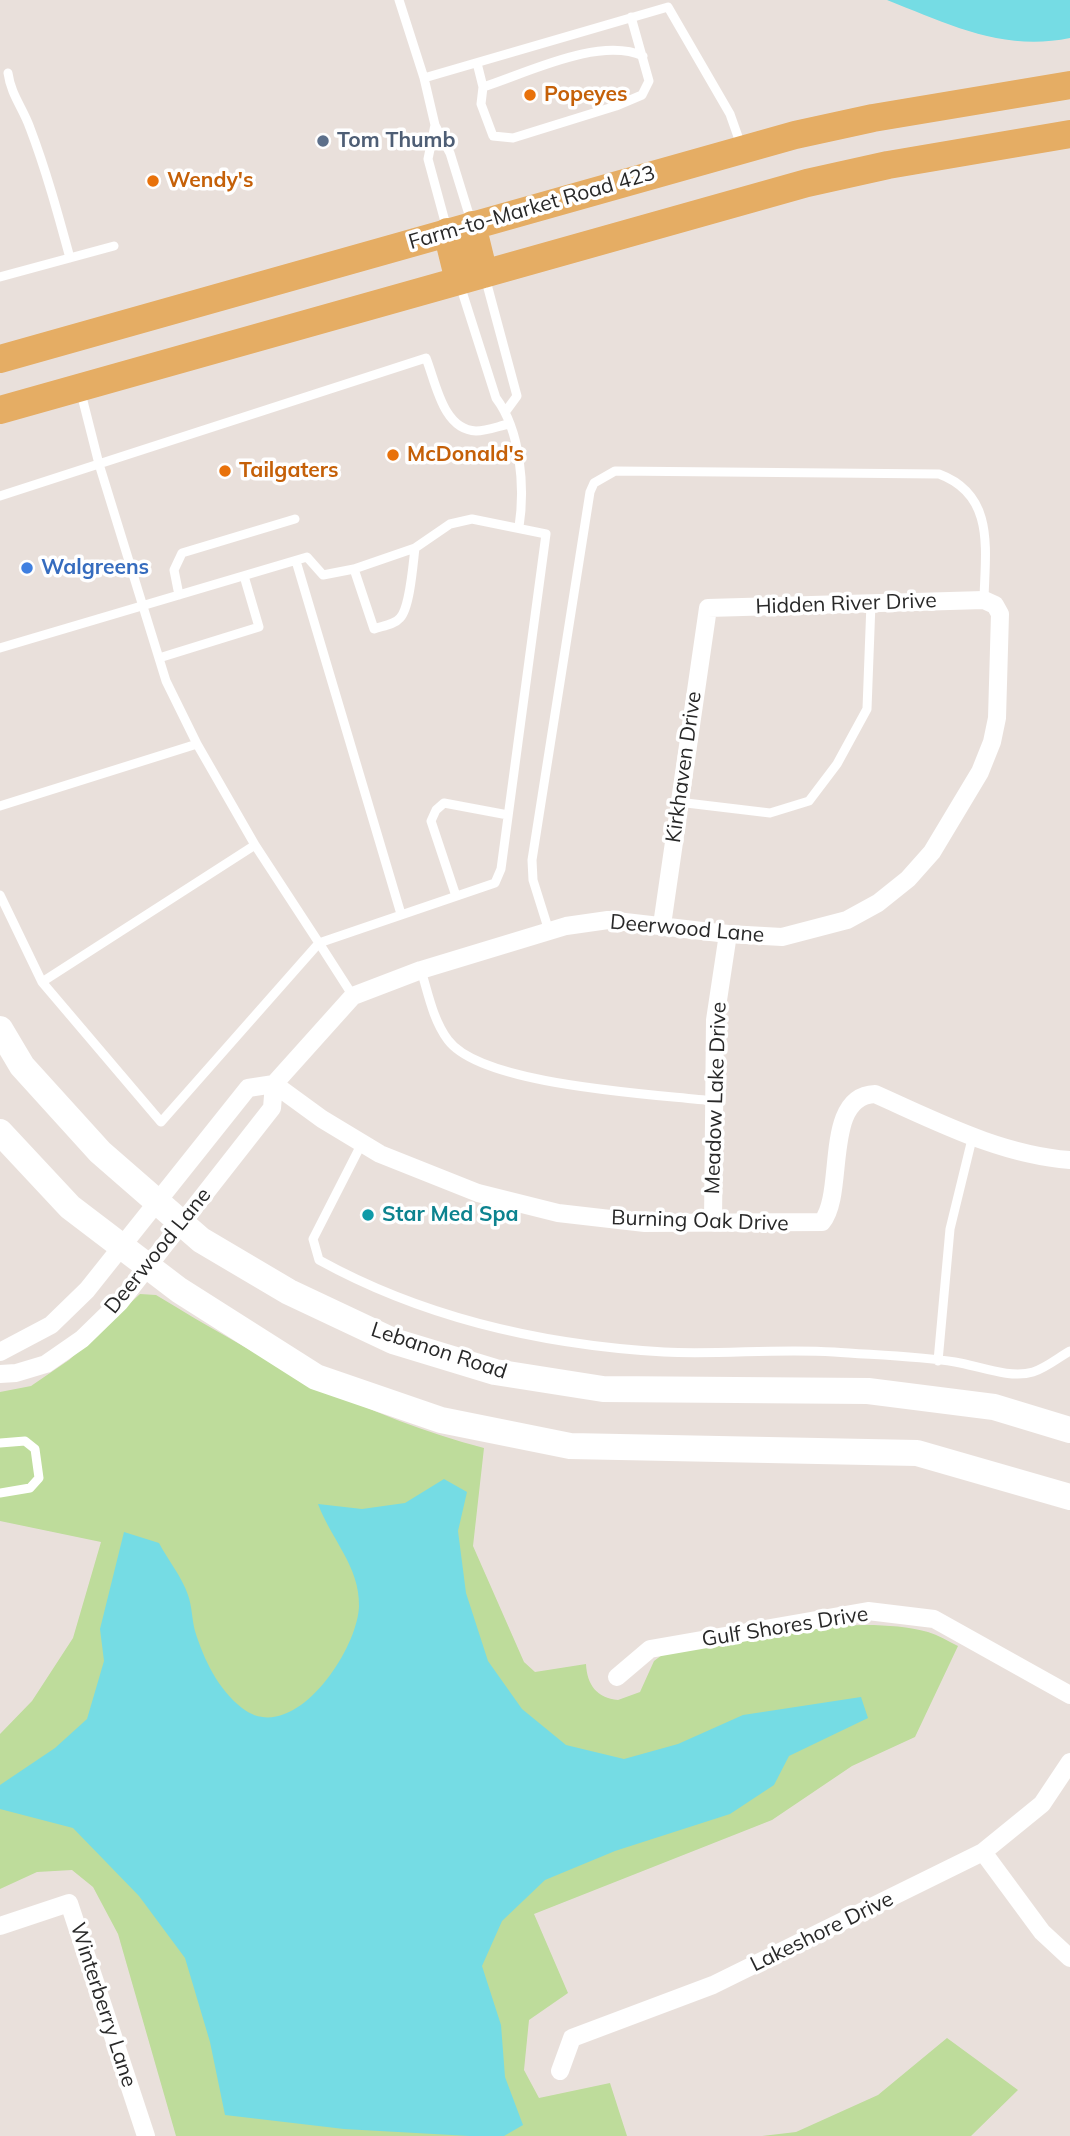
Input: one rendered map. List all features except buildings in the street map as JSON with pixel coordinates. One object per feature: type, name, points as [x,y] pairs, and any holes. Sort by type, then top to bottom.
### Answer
[{"type":"main road","name":"Farm-to-Market Road 423","points":[[0,359],[742,149],[873,118],[1070,85]]},
{"type":"main road","points":[[0,410],[807,183],[888,165],[1070,134]]},
{"type":"main road","points":[[460,228],[471,277]]},
{"type":"main road","name":"Lebanon Road","points":[[0,1029],[22,1066],[100,1153],[201,1240],[312,1303],[393,1341],[495,1372],[603,1389],[868,1391],[994,1407],[1070,1430]]},
{"type":"main road","points":[[0,1132],[70,1207],[178,1290],[316,1377],[441,1420],[570,1446],[917,1453],[1070,1497]]},
{"type":"street","name":"Hidden River Drive","points":[[708,608],[984,600]]},
{"type":"street","name":"Deerwood Lane","points":[[0,1374],[16,1373],[46,1364],[82,1339],[120,1302],[272,1108],[274,1084],[353,996],[421,970],[549,931],[608,920],[728,934],[782,937],[847,920],[888,895],[908,879],[932,852],[980,772],[995,730],[1000,614],[995,605],[984,600]]},
{"type":"street","name":"Kirkhaven Drive","points":[[662,925],[708,608]]},
{"type":"street","name":"Meadow Lake Drive","points":[[713,1222],[712,1101],[715,1020],[728,934]]},
{"type":"street","name":"Deerwood Lane","points":[[0,1352],[51,1325],[87,1290],[248,1088],[274,1084]]},
{"type":"street","name":"Burning Oak Drive","points":[[274,1084],[322,1119],[380,1154],[478,1193],[558,1213],[645,1223],[822,1222],[829,1214],[835,1163],[844,1123],[849,1106],[857,1097],[875,1094],[973,1135]]},
{"type":"street","points":[[973,1135],[998,1147],[1035,1157],[1070,1160]]},
{"type":"street","name":"Gulf Shores Drive","points":[[618,1678],[650,1649],[869,1611],[934,1619],[1070,1695]]},
{"type":"street","name":"Lakeshore Drive","points":[[560,2071],[572,2038],[713,1985],[983,1852],[1042,1804],[1070,1762]]},
{"type":"street","points":[[983,1852],[1042,1932],[1070,1958]]},
{"type":"street","name":"Winterberry Lane","points":[[0,1926],[69,1903],[146,2136]]},
{"type":"lane","points":[[399,0],[424,78],[435,125],[450,153],[460,228]]},
{"type":"lane","points":[[424,78],[631,17],[667,3],[730,114],[742,149]]},
{"type":"lane","points":[[477,63],[484,87],[481,104],[493,136],[513,138],[616,106],[642,95],[649,82],[631,17]]},
{"type":"lane","points":[[484,87],[601,48],[629,49],[643,56]]},
{"type":"lane","points":[[8,74],[12,95],[30,125],[70,258]]},
{"type":"lane","points":[[435,125],[428,159],[460,228]]},
{"type":"lane","points":[[0,277],[114,246]]},
{"type":"lane","points":[[471,277],[517,396],[506,411]]},
{"type":"lane","points":[[471,277],[496,398],[506,411],[520,478],[519,527]]},
{"type":"lane","points":[[0,495],[426,358],[447,415],[459,427],[477,431],[509,424]]},
{"type":"lane","points":[[80,387],[99,464],[166,681],[197,744],[255,845],[353,996]]},
{"type":"lane","points":[[549,931],[533,880],[532,860],[590,492],[594,483],[603,476],[614,471],[939,474],[955,480],[968,492],[984,523],[984,600]]},
{"type":"lane","points":[[179,595],[174,570],[182,553],[295,519]]},
{"type":"lane","points":[[0,648],[307,557],[323,575],[354,569],[415,548],[450,524],[472,519],[547,534],[500,869],[495,883],[319,943],[161,1122],[42,982],[0,895]]},
{"type":"lane","points":[[354,569],[374,629],[401,617],[415,548]]},
{"type":"lane","points":[[296,561],[401,914]]},
{"type":"lane","points":[[159,658],[259,627],[244,576]]},
{"type":"lane","points":[[678,802],[770,813],[809,801],[837,764],[867,709],[871,603]]},
{"type":"lane","points":[[0,806],[197,744]]},
{"type":"lane","points":[[456,896],[431,821],[436,810],[444,803],[508,815]]},
{"type":"lane","points":[[42,982],[255,845]]},
{"type":"lane","points":[[421,970],[436,1019],[449,1042],[482,1063],[528,1080],[712,1101]]},
{"type":"lane","points":[[938,1361],[950,1229],[973,1135]]},
{"type":"lane","points":[[362,1143],[313,1239],[319,1259],[407,1301],[529,1337],[664,1352],[832,1352],[938,1361],[1014,1374],[1033,1372],[1070,1351]]},
{"type":"lane","points":[[0,1443],[25,1441],[36,1449],[39,1478],[30,1488],[0,1493]]},
{"type":"green space","points":[[140,1294],[156,1295],[274,1363],[356,1403],[440,1435],[484,1448],[473,1546],[524,1662],[535,1672],[586,1664],[588,1678],[594,1689],[604,1696],[618,1700],[640,1692],[654,1661],[662,1655],[795,1630],[865,1625],[898,1627],[928,1632],[958,1646],[915,1737],[852,1766],[772,1820],[534,1914],[568,1993],[529,2020],[524,2070],[539,2098],[610,2083],[627,2136],[176,2136],[118,1934],[93,1887],[72,1870],[37,1872],[0,1889],[0,1734],[32,1701],[73,1638],[101,1542],[0,1521],[0,1392],[31,1386],[69,1360]]},
{"type":"green space","points":[[947,2038],[1018,2090],[971,2136],[762,2136],[796,2132],[878,2095]]},
{"type":"water","points":[[887,0],[1070,0],[1070,38],[1022,41],[999,38],[954,26]]},
{"type":"water","points":[[444,1479],[467,1492],[458,1531],[466,1593],[488,1661],[522,1709],[566,1745],[624,1759],[678,1744],[743,1715],[861,1697],[868,1718],[789,1756],[774,1785],[730,1814],[615,1851],[545,1880],[502,1921],[482,1966],[501,2025],[505,2077],[523,2125],[504,2136],[470,2136],[344,2129],[225,2115],[210,2042],[185,1958],[139,1896],[73,1828],[0,1809],[0,1785],[55,1748],[87,1719],[104,1661],[100,1629],[124,1532],[159,1543],[185,1588],[203,1653],[226,1692],[242,1708],[262,1717],[282,1715],[301,1705],[319,1688],[335,1668],[356,1625],[359,1606],[355,1579],[318,1504],[362,1509],[405,1503]]},
{"type":"place","name":"Popeyes","points":[[530,95]]},
{"type":"place","name":"Tom Thumb","points":[[323,141]]},
{"type":"place","name":"Wendy's","points":[[153,181]]},
{"type":"place","name":"McDonald's","points":[[393,455]]},
{"type":"place","name":"Tailgaters","points":[[225,471]]},
{"type":"place","name":"Walgreens","points":[[27,568]]},
{"type":"place","name":"Star Med Spa","points":[[368,1215]]}]
